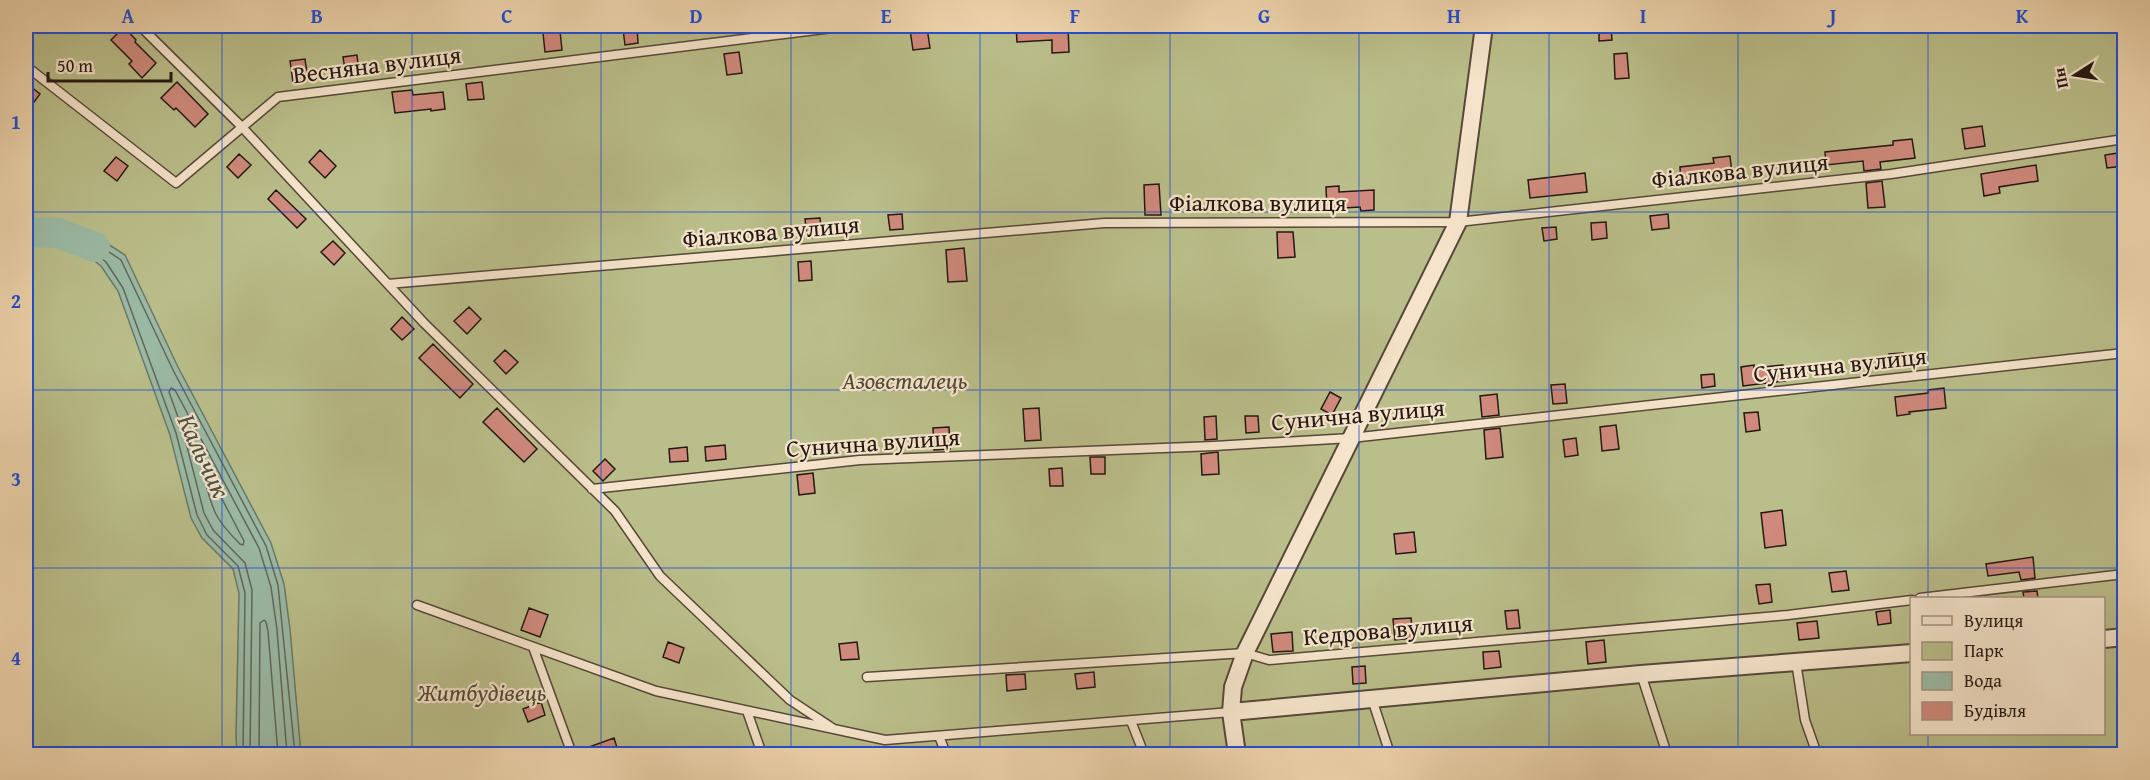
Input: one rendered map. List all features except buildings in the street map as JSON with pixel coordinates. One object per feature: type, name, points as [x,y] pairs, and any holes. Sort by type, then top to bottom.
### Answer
[{"type":"street","points":[[1237,754],[1231,712],[1233,687],[1245,653],[1458,222],[1484,26]]},
{"type":"street","points":[[2105,639],[2124,637]]},
{"type":"street","points":[[1231,712],[1641,674],[1910,653]]},
{"type":"lane","points":[[140,26],[242,127],[424,323],[615,512],[660,576],[789,700],[834,729]]},
{"type":"lane","name":"Весняна вулиця","points":[[26,66],[176,183],[278,97],[849,26]]},
{"type":"lane","name":"Фіалкова вулиця","points":[[388,284],[1104,223],[1458,222],[1891,174],[2124,139]]},
{"type":"lane","name":"Сунична вулиця","points":[[592,489],[860,460],[1214,446],[1351,438],[2124,353]]},
{"type":"lane","points":[[1928,597],[2124,574]]},
{"type":"lane","name":"Кедрова вулиця","points":[[867,676],[1245,653],[1269,660],[1788,615],[1910,600]]},
{"type":"lane","points":[[417,605],[656,691],[885,740],[1231,712]]},
{"type":"lane","points":[[533,647],[572,754]]},
{"type":"lane","points":[[1796,662],[1806,720],[1817,754]]},
{"type":"lane","points":[[1641,674],[1667,754]]},
{"type":"lane","points":[[1372,699],[1390,754]]},
{"type":"lane","points":[[747,711],[762,754]]},
{"type":"lane","points":[[1131,721],[1144,754]]},
{"type":"lane","points":[[939,736],[946,754]]},
{"type":"green space","name":"Азовсталець","points":[[26,26],[2124,26],[2124,754],[26,754]]},
{"type":"water","points":[[58,233],[105,242],[125,255],[178,367],[271,543],[284,584],[301,754],[237,754],[239,593],[233,569],[202,538],[191,518],[170,435],[118,291],[101,266]]},
{"type":"waterway","name":"Кальчик","points":[[26,232],[58,233],[95,247]]},
{"type":"park label","name":"Житбудівець","points":[[482,693]]}]
